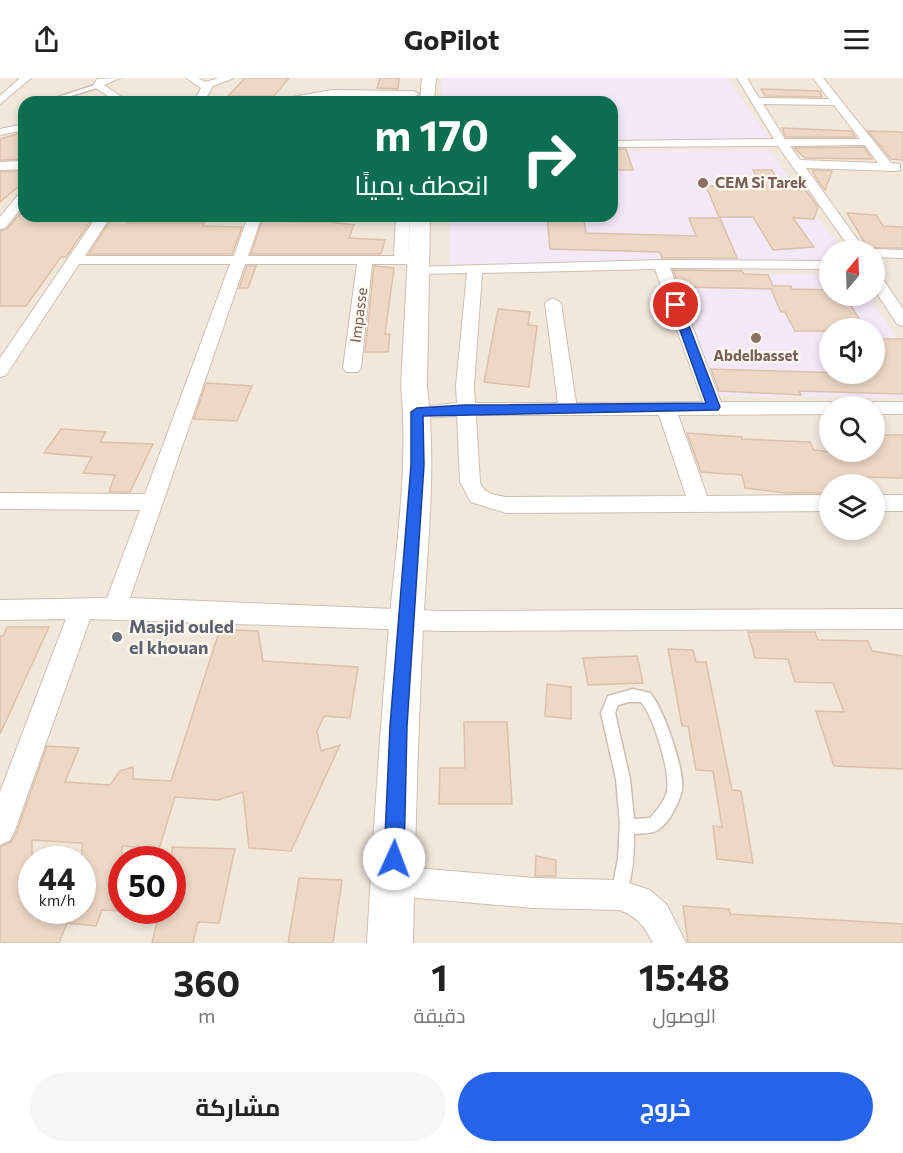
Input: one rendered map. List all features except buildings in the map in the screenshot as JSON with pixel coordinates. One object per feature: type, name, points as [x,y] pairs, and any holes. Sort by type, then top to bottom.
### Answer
[{"type":"main road","points":[[428,96],[429,78]]},
{"type":"main road","points":[[390,943],[399,726],[417,465],[413,264],[419,222]]},
{"type":"street","points":[[0,101],[5,92],[26,78]]},
{"type":"street","points":[[114,96],[98,86],[101,81],[115,78]]},
{"type":"street","points":[[190,78],[206,87]]},
{"type":"street","points":[[202,96],[206,87],[215,81],[229,78]]},
{"type":"street","points":[[332,93],[337,78]]},
{"type":"street","points":[[742,78],[782,143],[851,240]]},
{"type":"street","points":[[818,78],[888,167]]},
{"type":"street","points":[[316,96],[332,93],[414,93]]},
{"type":"street","points":[[756,101],[836,102]]},
{"type":"street","points":[[0,132],[18,129]]},
{"type":"street","points":[[618,144],[869,142]]},
{"type":"street","points":[[797,164],[903,167]]},
{"type":"street","points":[[0,166],[18,165]]},
{"type":"street","points":[[0,225],[18,204]]},
{"type":"street","points":[[0,371],[100,222]]},
{"type":"street","points":[[115,608],[253,222]]},
{"type":"street","points":[[404,222],[413,264]]},
{"type":"street","points":[[885,253],[903,254]]},
{"type":"street","points":[[74,260],[365,261],[475,268],[661,264],[819,265]]},
{"type":"street","name":"Impasse","points":[[352,368],[365,261]]},
{"type":"street","points":[[661,264],[714,407]]},
{"type":"street","points":[[475,268],[468,334],[465,409],[471,490],[487,502],[526,506],[819,503]]},
{"type":"street","points":[[895,296],[903,321]]},
{"type":"street","points":[[553,303],[568,408]]},
{"type":"street","points":[[666,407],[699,504]]},
{"type":"street","points":[[417,412],[465,409],[819,408]]},
{"type":"street","points":[[885,408],[903,408]]},
{"type":"street","points":[[0,501],[152,502]]},
{"type":"street","points":[[885,503],[903,503]]},
{"type":"street","points":[[0,610],[115,608],[443,621],[903,619]]},
{"type":"street","points":[[2,818],[81,610]]},
{"type":"street","points":[[393,881],[533,893],[619,895],[639,901],[656,916],[670,943]]},
{"type":"lane","points":[[67,96],[98,86]]},
{"type":"lane","points":[[619,895],[627,859],[626,827],[626,800],[608,713],[613,700],[626,696],[644,697],[653,704],[659,719],[675,786],[670,807],[653,825],[626,827]]},
{"type":"shaded area","points":[[0,78],[903,78],[903,943],[0,943]]},
{"type":"shaded area","points":[[442,78],[727,78],[770,139],[618,139],[618,96],[441,96]]},
{"type":"shaded area","name":"CEM Si Tarek","points":[[769,150],[835,240],[819,240],[819,262],[451,264],[450,222],[618,222],[618,151]]},
{"type":"shaded area","name":"Abdelbasset","points":[[659,274],[819,275],[819,306],[875,306],[883,318],[819,318],[819,384],[885,384],[885,321],[903,347],[903,398],[885,398],[885,396],[702,396]]},
{"type":"place","name":"CEM Si Tarek","points":[[703,183]]},
{"type":"place","name":"Abdelbasset","points":[[756,338]]},
{"type":"place","name":"Masjid ouled el khouan","points":[[117,637]]},
{"type":"route","points":[[394,859],[399,726],[417,465],[417,412],[465,409],[714,407],[676,305]]}]
